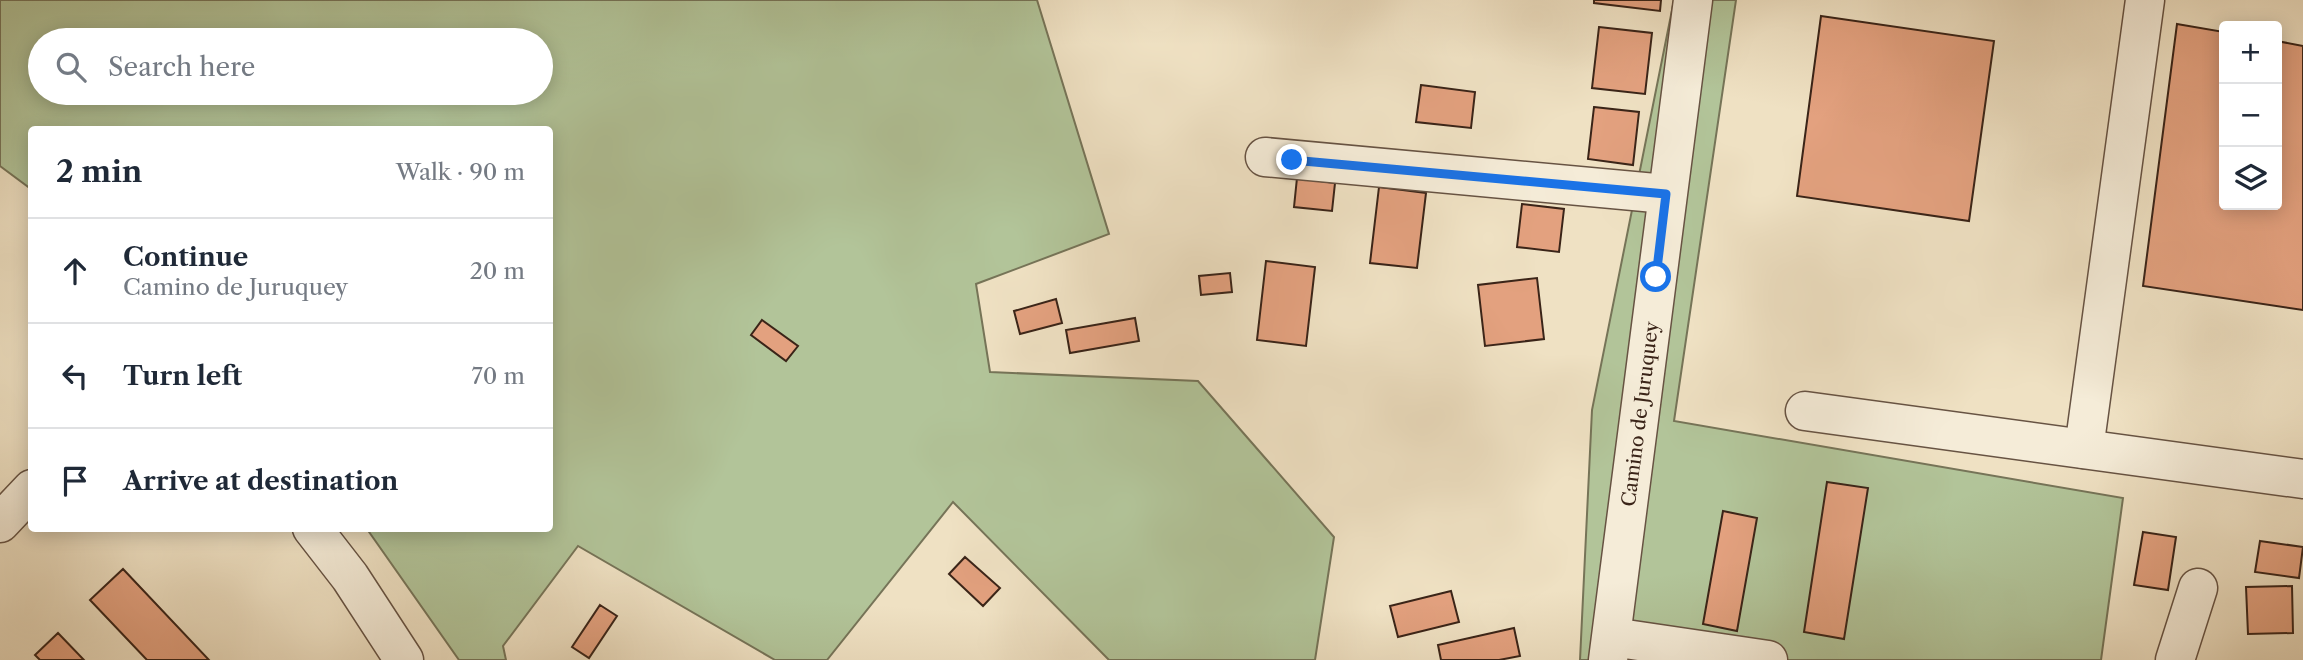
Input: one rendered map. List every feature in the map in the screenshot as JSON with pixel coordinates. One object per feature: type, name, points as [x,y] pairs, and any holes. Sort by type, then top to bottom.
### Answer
[{"type":"street","name":"Camino de Juruquey","points":[[1610,648],[1666,194],[1693,0]]},
{"type":"street","points":[[2084,449],[2146,0]]},
{"type":"street","points":[[1265,157],[1666,194]]},
{"type":"street","points":[[1805,411],[2303,479]]},
{"type":"street","points":[[0,523],[28,493]]},
{"type":"street","points":[[315,532],[350,577],[404,660]]},
{"type":"street","points":[[2175,660],[2198,588]]},
{"type":"street","points":[[1610,648],[1768,660]]},
{"type":"green space","points":[[0,0],[1037,0],[1109,234],[976,284],[990,372],[1198,381],[1334,537],[1315,660],[1109,660],[953,502],[827,660],[775,660],[578,546],[503,646],[506,660],[459,660],[369,532],[553,532],[553,126],[28,126],[28,187],[0,166]]},
{"type":"green space","points":[[1674,0],[1736,0],[1674,421],[2123,498],[2101,660],[1580,660],[1592,410]]},
{"type":"building","points":[[1594,0],[1661,0],[1660,11],[1594,3]]},
{"type":"building","points":[[1821,16],[1994,41],[1969,221],[1797,196]]},
{"type":"building","points":[[2177,24],[2219,31],[2219,210],[2282,210],[2282,42],[2303,46],[2303,310],[2143,286]]},
{"type":"building","points":[[1599,27],[1652,33],[1645,94],[1592,88]]},
{"type":"building","points":[[1421,85],[1475,92],[1471,128],[1416,122]]},
{"type":"building","points":[[1594,107],[1639,112],[1633,165],[1588,159]]},
{"type":"building","points":[[1297,178],[1335,183],[1332,211],[1294,207]]},
{"type":"building","points":[[1379,187],[1426,193],[1417,268],[1370,263]]},
{"type":"building","points":[[1522,204],[1564,209],[1559,252],[1517,247]]},
{"type":"building","points":[[1266,261],[1315,267],[1306,346],[1257,340]]},
{"type":"building","points":[[1230,273],[1232,292],[1201,295],[1199,276]]},
{"type":"building","points":[[1537,278],[1544,339],[1485,346],[1478,285]]},
{"type":"building","points":[[1056,299],[1062,323],[1020,334],[1014,311]]},
{"type":"building","points":[[1135,318],[1139,341],[1070,353],[1066,330]]},
{"type":"building","points":[[762,320],[798,346],[786,361],[751,335]]},
{"type":"building","points":[[1827,482],[1868,488],[1844,639],[1804,632]]},
{"type":"building","points":[[1723,511],[1757,518],[1737,631],[1703,624]]},
{"type":"building","points":[[2143,532],[2176,537],[2168,590],[2134,585]]},
{"type":"building","points":[[2260,541],[2303,547],[2299,578],[2255,572]]},
{"type":"building","points":[[965,557],[1000,588],[983,606],[949,574]]},
{"type":"building","points":[[123,569],[209,660],[147,660],[90,600]]},
{"type":"building","points":[[2292,586],[2293,633],[2248,634],[2246,587]]},
{"type":"building","points":[[1451,591],[1459,622],[1398,637],[1390,606]]},
{"type":"building","points":[[600,605],[617,616],[589,658],[572,647]]},
{"type":"building","points":[[1514,628],[1520,656],[1499,660],[1441,660],[1438,645]]},
{"type":"building","points":[[58,633],[84,660],[40,660],[35,655]]},
{"type":"route","points":[[1292,160],[1666,194],[1656,277]]}]
